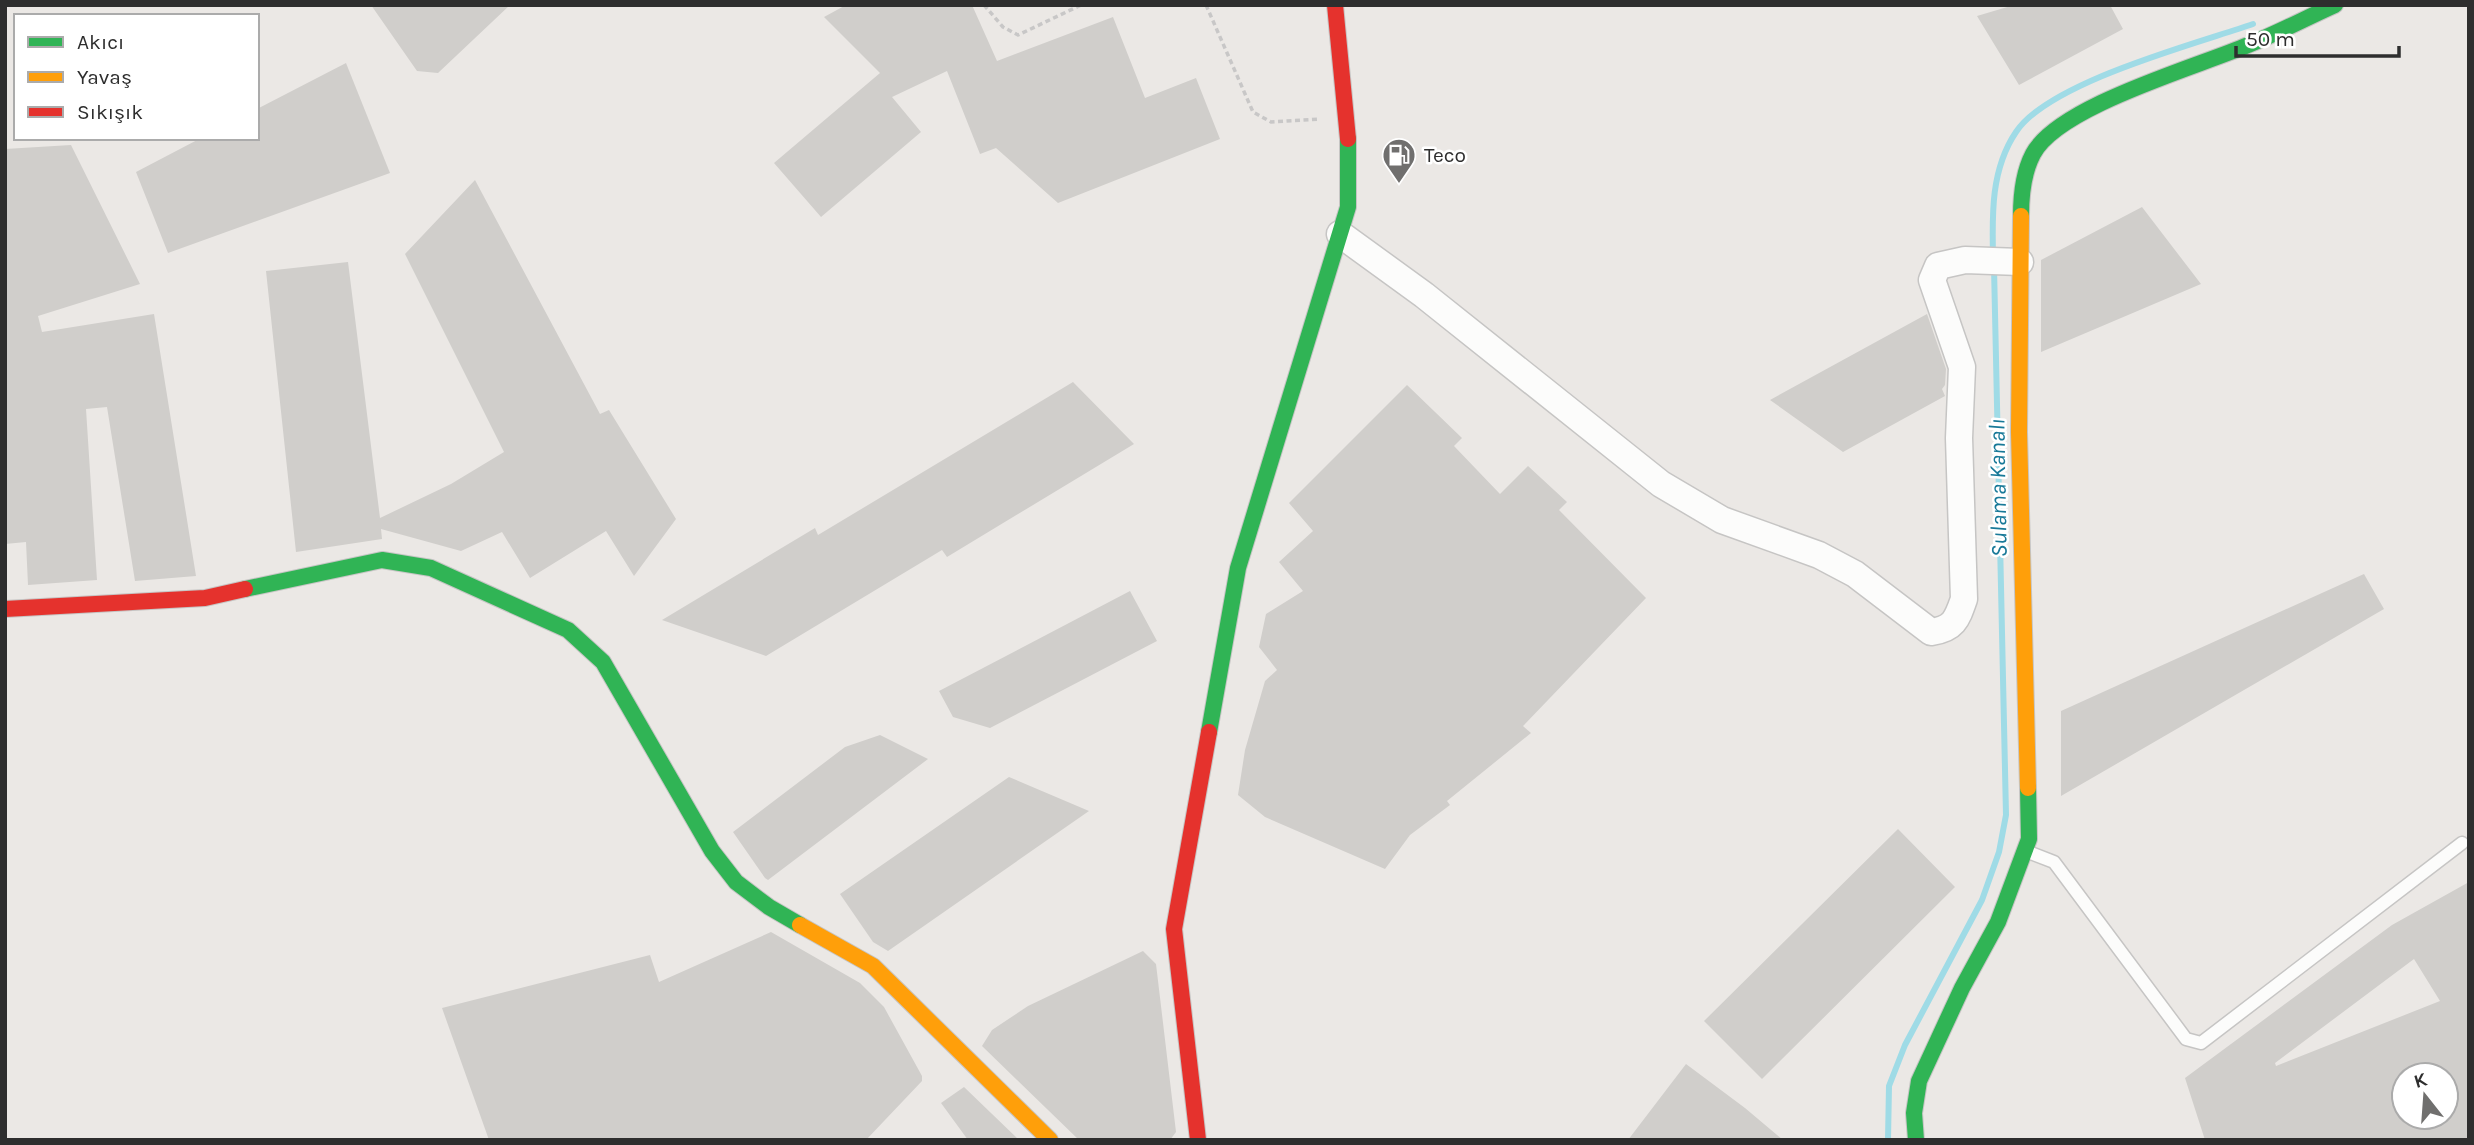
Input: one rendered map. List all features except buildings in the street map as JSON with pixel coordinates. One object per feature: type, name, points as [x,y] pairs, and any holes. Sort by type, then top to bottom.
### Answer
[{"type":"street","points":[[1198,1140],[1174,929],[1238,568],[1348,207],[1348,117],[1335,5]]},
{"type":"street","points":[[1916,1140],[1914,1113],[1919,1081],[1962,988],[1998,922],[2029,839],[2029,732],[2019,432],[2002,261],[2033,153],[2060,126],[2107,99],[2249,45],[2335,5]]},
{"type":"street","points":[[1340,233],[1424,295],[1661,484],[1722,520],[1819,555],[1855,575],[1931,632],[1944,630],[1956,623],[1965,599],[1959,438],[1962,367],[1932,280],[1938,266],[1965,260],[2002,261]]},
{"type":"street","points":[[5,609],[205,598],[382,560],[431,568],[483,589],[568,630],[603,662],[712,851],[736,882],[769,907],[873,966],[940,1035],[1050,1140]]},
{"type":"lane","points":[[2025,850],[2054,862],[2186,1039],[2201,1043],[2462,843]]},
{"type":"path","points":[[984,5],[1003,27],[1018,35],[1082,5]]},
{"type":"path","points":[[1206,5],[1253,112],[1270,122],[1348,117]]},
{"type":"waterway","name":"Sulama Kanalı","points":[[1993,256],[1993,208],[1997,176],[2016,132],[2033,114],[2090,81],[2253,24]]},
{"type":"waterway","name":"Sulama Kanalı","points":[[1888,1140],[1889,1086],[1905,1045],[1982,900],[1999,852],[2006,815],[1994,267]]},
{"type":"traffic: fast","points":[[2021,216],[2023,185],[2033,154],[2047,136],[2070,120],[2131,90],[2259,40],[2335,5]]},
{"type":"traffic: fast","points":[[1209,732],[1238,568],[1348,207],[1348,139]]},
{"type":"traffic: fast","points":[[245,589],[382,560],[431,568],[568,630],[603,662],[712,851],[736,882],[769,907],[800,925]]},
{"type":"traffic: fast","points":[[1916,1140],[1914,1113],[1919,1081],[1962,988],[1998,922],[2029,839],[2028,788]]},
{"type":"traffic: slow","points":[[2021,216],[2019,432],[2028,788]]},
{"type":"traffic: slow","points":[[800,925],[873,966],[1050,1140]]},
{"type":"traffic: jam","points":[[1335,5],[1348,139]]},
{"type":"traffic: jam","points":[[5,609],[205,598],[245,589]]},
{"type":"traffic: jam","points":[[1198,1140],[1174,929],[1209,732]]},
{"type":"place","name":"Teco","points":[[1399,185]]}]
